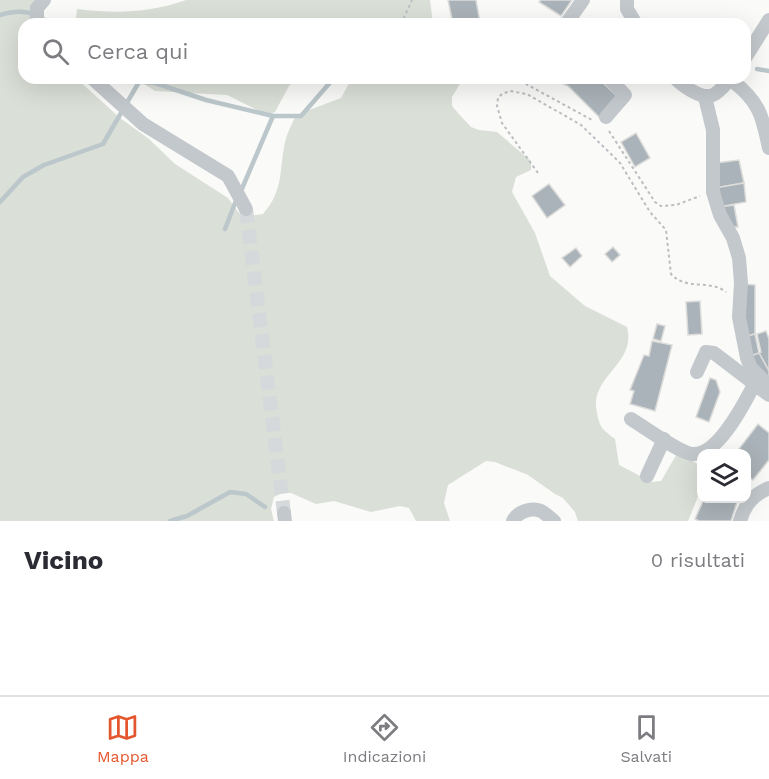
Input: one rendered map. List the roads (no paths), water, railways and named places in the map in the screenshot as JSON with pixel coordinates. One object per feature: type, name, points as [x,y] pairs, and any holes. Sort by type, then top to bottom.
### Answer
[{"type":"street","points":[[570,18],[583,0]]},
{"type":"street","points":[[627,0],[627,9],[632,18]]},
{"type":"street","points":[[751,48],[769,20]]},
{"type":"street","points":[[99,84],[143,124],[228,176],[246,209]]},
{"type":"street","points":[[602,122],[625,94],[615,84]]},
{"type":"street","points":[[684,84],[705,97],[714,95],[725,84]]},
{"type":"street","points":[[737,84],[752,98],[759,110],[769,148]]},
{"type":"street","points":[[705,97],[712,130],[713,192],[720,215],[733,238],[739,258],[741,283],[739,317],[747,358],[751,369],[769,386]]},
{"type":"street","points":[[697,372],[704,354],[711,352],[769,395]]},
{"type":"street","points":[[631,419],[689,454],[706,452],[713,447],[735,418],[755,383]]},
{"type":"street","points":[[647,476],[664,439]]},
{"type":"street","points":[[740,521],[746,504],[768,487]]},
{"type":"street","points":[[513,521],[515,516],[528,510],[541,511],[554,521]]},
{"type":"waterway","points":[[0,15],[27,12],[41,18]]},
{"type":"waterway","points":[[757,69],[769,71]]},
{"type":"waterway","points":[[0,202],[23,177],[44,165],[103,144],[138,84]]},
{"type":"waterway","points":[[158,84],[206,100],[273,116],[301,116],[329,84]]},
{"type":"waterway","points":[[241,191],[273,116]]},
{"type":"waterway","points":[[225,229],[237,198]]},
{"type":"waterway","points":[[170,521],[187,516],[230,492],[246,494],[265,507]]},
{"type":"tunnel","points":[[246,209],[284,513]]}]
